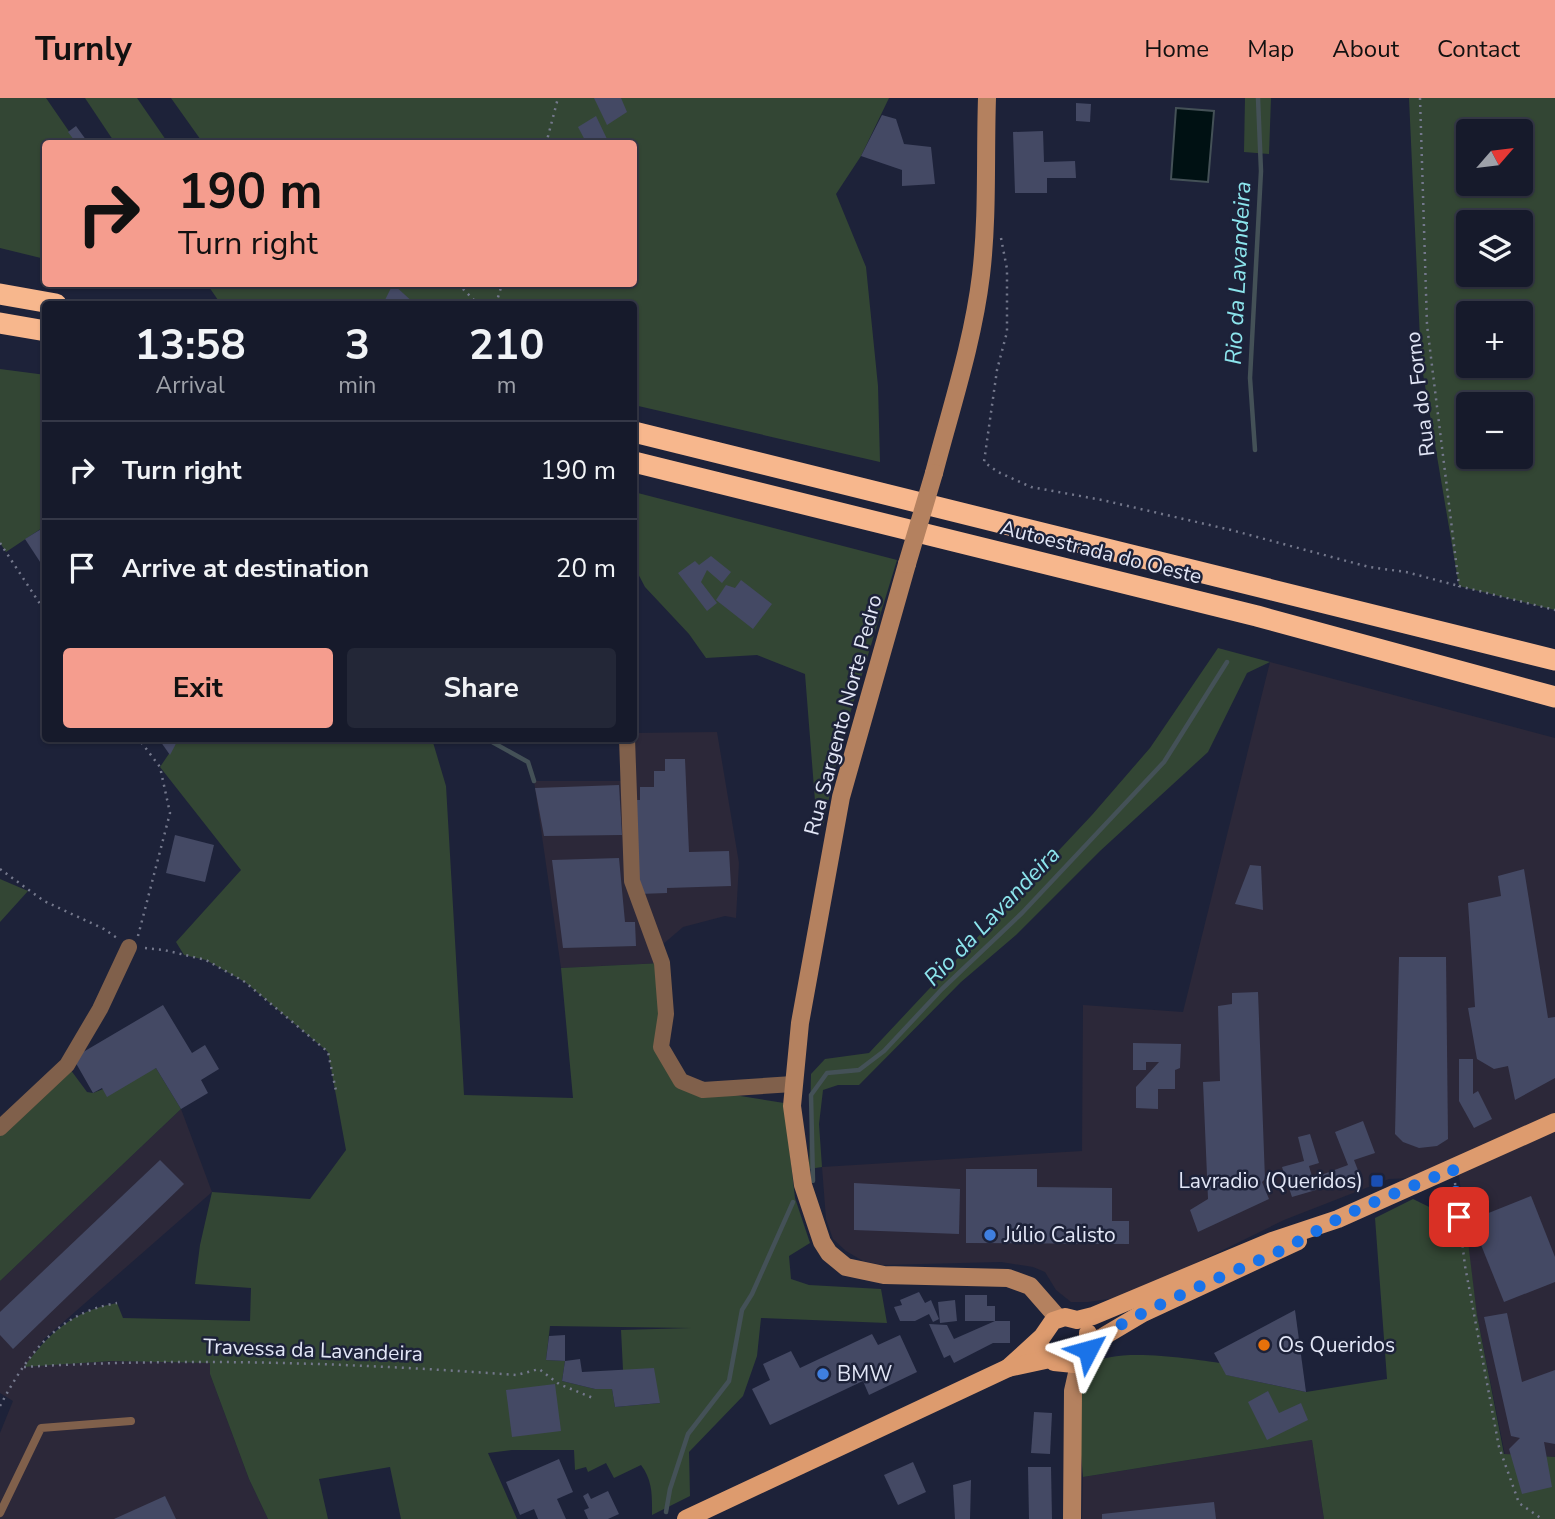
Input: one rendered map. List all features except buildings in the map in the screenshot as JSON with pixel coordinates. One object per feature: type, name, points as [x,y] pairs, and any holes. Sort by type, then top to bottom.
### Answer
[{"type":"highway","points":[[0,294],[42,302]]},
{"type":"highway","points":[[0,323],[42,330]]},
{"type":"highway","name":"Autoestrada do Oeste","points":[[637,433],[1555,660]]},
{"type":"highway","name":"Autoestrada do Oeste","points":[[637,463],[1270,619],[1555,697]]},
{"type":"main road","points":[[686,1519],[706,1515],[1008,1368],[1048,1329],[1278,1252],[1338,1219],[1555,1122]]},
{"type":"main road","points":[[1008,1368],[1054,1362],[1074,1364],[1085,1352],[1183,1286]]},
{"type":"main road","points":[[1077,1320],[1087,1331],[1085,1352]]},
{"type":"main road","points":[[1048,1329],[1042,1345],[1054,1362]]},
{"type":"street","name":"Rua Sargento Norte Pedro","points":[[987,98],[985,232],[972,328],[934,473],[841,797],[800,1023],[793,1084],[794,1130],[803,1185],[822,1242],[838,1261],[857,1270],[884,1275],[1008,1278],[1020,1281],[1037,1292],[1048,1329]]},
{"type":"street","points":[[627,742],[632,881],[662,962],[666,1014],[661,1047],[681,1081],[703,1090],[793,1084]]},
{"type":"street","points":[[0,1128],[67,1065],[100,1009],[130,947]]},
{"type":"street","points":[[1072,1519],[1073,1391],[1085,1352]]},
{"type":"street","points":[[1054,1362],[1073,1391]]},
{"type":"lane","points":[[0,1513],[41,1428],[131,1421]]},
{"type":"path","points":[[547,140],[558,98]]},
{"type":"path","name":"Rua do Forno","points":[[1420,98],[1427,325],[1459,586]]},
{"type":"path","points":[[985,232],[1001,239],[1007,269],[1007,332],[997,370],[984,462],[998,472],[1031,487],[1102,500],[1231,530],[1368,568],[1406,572],[1555,610]]},
{"type":"path","points":[[461,287],[475,301]]},
{"type":"path","points":[[0,543],[42,608]]},
{"type":"path","points":[[130,947],[140,933],[170,813],[160,767],[141,742]]},
{"type":"path","points":[[0,869],[44,901],[104,929],[130,947],[164,950],[206,960],[245,982],[328,1052],[336,1091]]},
{"type":"path","points":[[1453,1169],[1465,1266],[1499,1447],[1520,1503],[1542,1519]]},
{"type":"path","points":[[0,1406],[44,1339],[65,1323],[96,1307],[117,1303]]},
{"type":"path","name":"Travessa da Lavandeira","points":[[24,1367],[112,1361],[370,1365],[517,1376],[539,1369],[559,1384],[593,1398]]},
{"type":"shaded area","points":[[1176,108],[1214,111],[1208,182],[1171,179]]},
{"type":"shaded area","points":[[1270,662],[1555,738],[1555,1457],[1505,1455],[1477,1315],[1459,1176],[1389,1179],[1284,1220],[1129,1296],[1088,1302],[1071,1302],[1056,1290],[1045,1272],[1033,1267],[1001,1262],[882,1265],[863,1261],[833,1239],[826,1219],[822,1167],[1082,1151],[1083,1005],[1183,1012]]},
{"type":"shaded area","points":[[717,732],[739,863],[736,918],[725,916],[683,927],[662,945],[662,963],[561,968],[534,781],[628,781],[633,742],[637,742],[637,733]]},
{"type":"shaded area","points":[[181,1109],[212,1192],[44,1339],[25,1367],[112,1361],[210,1363],[210,1374],[249,1479],[268,1519],[0,1519],[0,1433],[13,1401],[0,1393],[0,1281]]},
{"type":"shaded area","points":[[1312,1440],[1324,1519],[1082,1519],[1083,1477]]},
{"type":"green space","points":[[0,98],[46,98],[75,140],[42,140],[42,258],[0,248]]},
{"type":"green space","points":[[85,98],[137,98],[166,140],[113,140]]},
{"type":"green space","points":[[171,98],[889,98],[861,156],[836,194],[866,267],[878,386],[880,462],[637,406],[637,301],[223,301],[218,300],[209,287],[637,287],[637,140],[201,140]]},
{"type":"green space","points":[[1245,98],[1271,98],[1269,154],[1244,152]]},
{"type":"green space","points":[[1409,98],[1555,98],[1555,610],[1459,586],[1421,362]]},
{"type":"green space","points":[[0,369],[42,374],[42,528],[6,552],[0,543]]},
{"type":"green space","points":[[637,493],[897,560],[839,750],[823,827],[817,826],[805,674],[757,655],[706,658],[689,634],[645,587],[637,572]]},
{"type":"green space","points":[[1218,648],[1270,662],[1247,673],[1208,752],[1100,851],[1016,935],[961,982],[859,1085],[838,1085],[823,1090],[819,1124],[822,1167],[809,1169],[811,1074],[825,1059],[869,1053],[1092,815],[1150,748]]},
{"type":"green space","points":[[177,742],[433,742],[446,786],[464,1095],[573,1098],[561,968],[662,963],[661,1047],[681,1081],[703,1090],[784,1103],[795,1198],[810,1243],[789,1256],[791,1279],[809,1285],[881,1289],[887,1323],[761,1318],[757,1356],[743,1396],[689,1452],[690,1496],[652,1515],[650,1483],[641,1465],[614,1478],[606,1463],[588,1472],[586,1467],[575,1470],[574,1450],[512,1450],[488,1453],[517,1519],[401,1519],[390,1467],[319,1479],[328,1519],[268,1519],[249,1479],[210,1374],[210,1363],[112,1361],[24,1367],[43,1343],[64,1325],[88,1311],[117,1303],[123,1318],[250,1321],[251,1288],[195,1284],[200,1245],[212,1192],[310,1199],[346,1150],[328,1052],[245,982],[206,960],[184,955],[176,942],[241,870],[160,767]],"holes":[[[550,1326],[691,1328],[621,1330],[623,1370],[660,1403],[615,1407],[612,1389],[595,1389],[562,1381],[565,1361],[546,1360]]]},
{"type":"green space","points":[[0,879],[28,891],[0,922]]},
{"type":"green space","points":[[67,1065],[87,1092],[93,1093],[156,1068],[181,1109],[0,1281],[0,1128]]},
{"type":"green space","points":[[1413,1199],[1466,1225],[1477,1315],[1504,1454],[1555,1457],[1555,1519],[1324,1519],[1312,1440],[1083,1477],[1079,1435],[1081,1387],[1092,1365],[1102,1359],[1153,1355],[1220,1363],[1227,1375],[1306,1392],[1387,1379],[1375,1218]]},
{"type":"waterway","name":"Rio da Lavandeira","points":[[1255,450],[1250,378],[1261,171],[1258,98]]},
{"type":"waterway","name":"Rio da Lavandeira","points":[[813,1181],[811,1095],[827,1073],[859,1070],[884,1051],[942,989],[1022,913],[1164,762],[1227,662]]},
{"type":"waterway","points":[[492,742],[528,762],[534,781]]},
{"type":"waterway","name":"Rio da Lavandeira","points":[[666,1512],[670,1489],[688,1434],[729,1381],[742,1310],[752,1294],[793,1202]]},
{"type":"place","name":"Lavradio (Queridos)","points":[[1377,1181]]},
{"type":"place","name":"Júlio Calisto","points":[[990,1235]]},
{"type":"place","name":"Os Queridos","points":[[1264,1345]]},
{"type":"place","name":"BMW","points":[[823,1374]]},
{"type":"route","points":[[1088,1350],[1089,1345],[1099,1338],[1143,1313],[1278,1252],[1338,1219],[1453,1169],[1459,1217]]}]
